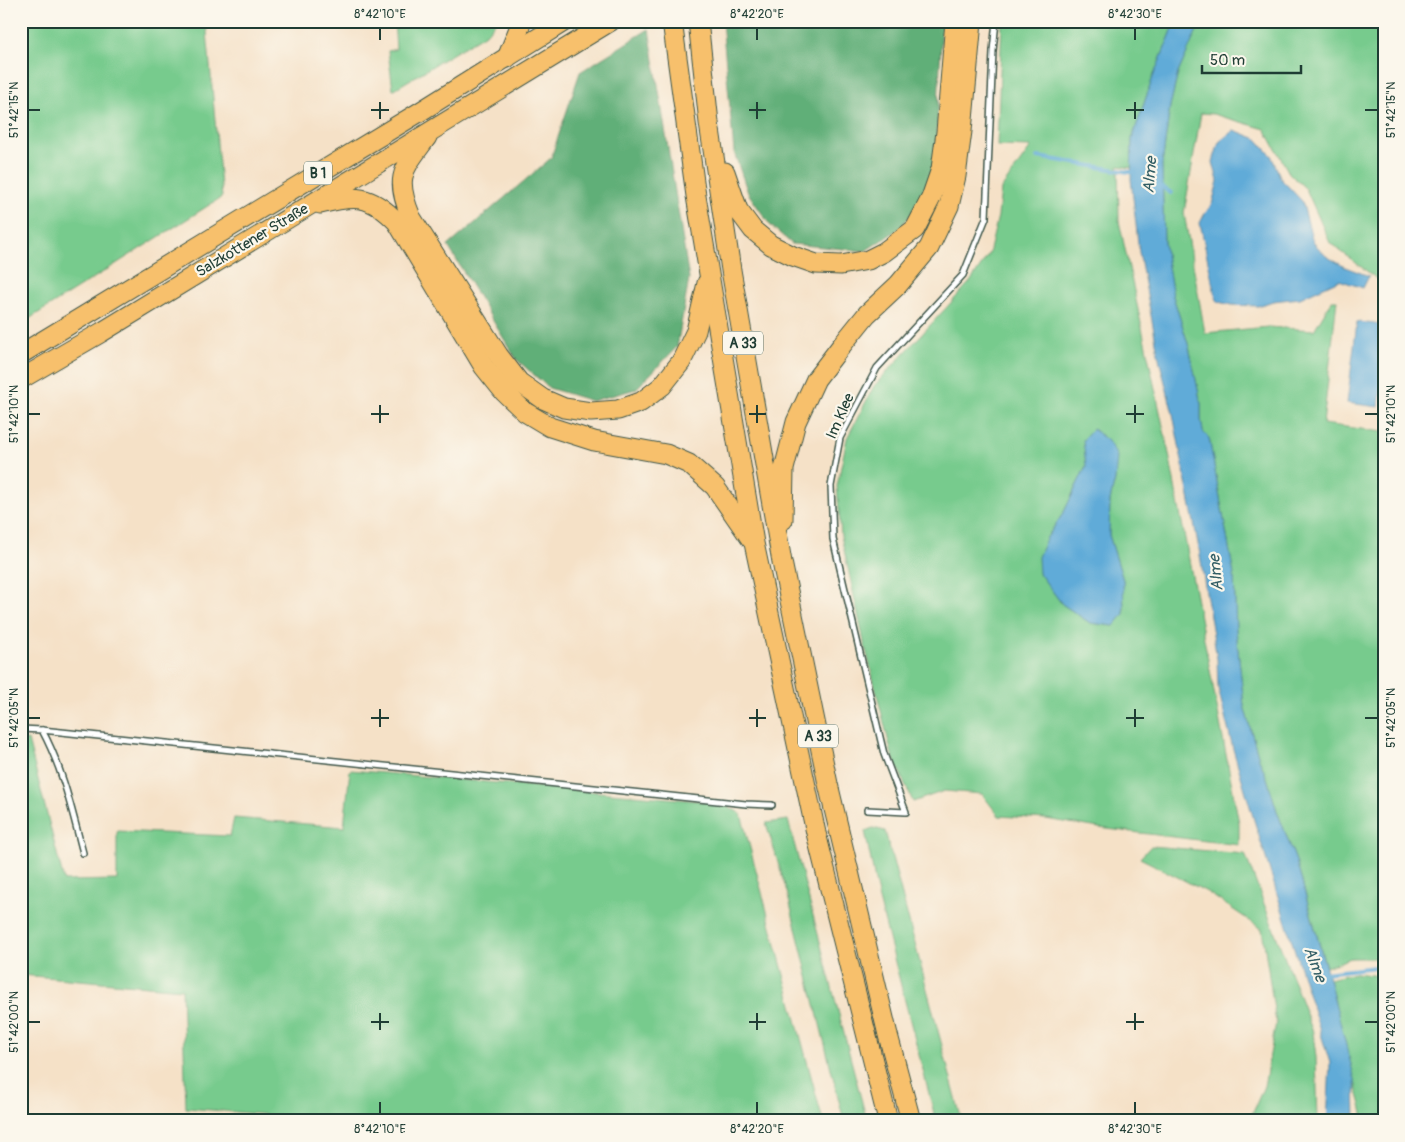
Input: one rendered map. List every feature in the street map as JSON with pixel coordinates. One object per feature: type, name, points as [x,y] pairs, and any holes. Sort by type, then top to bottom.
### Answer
[{"type":"highway","points":[[507,58],[522,21]]},
{"type":"highway","name":"Salzkottener Straße","points":[[21,354],[565,21]]},
{"type":"highway","name":"Salzkottener Straße","points":[[21,379],[102,332],[611,21]]},
{"type":"highway","name":"A 33","points":[[672,21],[696,196],[754,543],[816,833],[888,1121]]},
{"type":"highway","name":"A 33","points":[[698,21],[709,123],[731,270],[782,562],[828,784],[911,1121]]},
{"type":"highway","points":[[709,123],[738,210],[753,230],[771,245],[793,256],[816,264],[841,266],[868,260],[884,252],[915,229],[931,198],[941,169],[955,21]]},
{"type":"highway","points":[[782,562],[784,469],[796,422],[808,396],[816,379],[842,345],[868,314],[898,285],[929,248],[949,206],[956,176],[962,131],[972,21]]},
{"type":"highway","points":[[432,130],[404,170],[401,187],[411,217],[498,356],[519,382],[544,399],[564,408],[590,412],[618,410],[641,402],[662,386],[681,362],[696,331],[709,274]]},
{"type":"highway","points":[[299,211],[340,199],[354,197],[372,202],[387,212],[397,222],[484,367],[504,392],[525,412],[558,430],[594,441],[666,454],[689,464],[715,487],[754,543]]},
{"type":"lane","name":"Im Klee","points":[[867,810],[906,812],[884,754],[833,539],[830,486],[840,438],[877,368],[963,275],[986,218],[996,21]]},
{"type":"lane","points":[[21,729],[746,804],[772,805]]},
{"type":"lane","points":[[42,730],[51,748],[67,792],[83,853]]},
{"type":"green space","points":[[21,21],[206,21],[222,197],[21,324]]},
{"type":"green space","points":[[394,21],[496,21],[487,33],[393,90],[388,51],[396,49]]},
{"type":"green space","points":[[722,21],[942,21],[936,150],[930,180],[918,206],[899,229],[865,251],[792,244],[770,225],[748,193],[734,152]]},
{"type":"green space","points":[[1002,21],[1176,21],[1153,77],[1132,139],[1132,168],[1118,166],[1119,221],[1168,449],[1239,823],[1239,845],[1099,828],[1046,819],[999,816],[982,794],[944,791],[913,802],[892,755],[864,642],[841,536],[837,486],[847,438],[874,386],[970,282],[989,254],[998,216],[1001,189],[1031,147],[997,146]],"holes":[[[1086,466],[1115,480],[1110,500],[1109,535],[1123,580],[1124,614],[1114,626],[1090,623],[1062,604],[1039,573],[1046,539],[1064,512]]]},
{"type":"green space","points":[[1201,21],[1384,21],[1384,278],[1377,279],[1330,243],[1306,189],[1289,173],[1265,129],[1213,114],[1201,113],[1184,213],[1205,333],[1268,327],[1314,330],[1332,300],[1337,300],[1323,424],[1384,432],[1384,958],[1351,958],[1326,967],[1296,861],[1259,759],[1244,706],[1236,630],[1234,575],[1209,438],[1203,432],[1201,404],[1189,347],[1173,296],[1164,243],[1162,165],[1170,106],[1178,73]]},
{"type":"green space","points":[[649,29],[689,279],[677,347],[636,389],[592,401],[549,388],[516,359],[448,246],[551,158],[580,72]]},
{"type":"green space","points":[[28,740],[64,881],[117,880],[117,831],[230,836],[234,818],[344,827],[350,770],[723,803],[741,814],[823,1121],[348,1121],[186,1108],[182,989],[21,975],[21,741]]},
{"type":"green space","points":[[788,820],[867,1121],[844,1121],[787,892],[766,823]]},
{"type":"green space","points":[[873,828],[885,831],[962,1121],[936,1121],[879,900],[865,831]]},
{"type":"green space","points":[[1151,846],[1245,854],[1313,1032],[1316,1057],[1318,1121],[1249,1121],[1264,1086],[1276,1023],[1262,929],[1207,892],[1140,858]]},
{"type":"green space","points":[[1355,973],[1380,976],[1384,981],[1384,1121],[1365,1121],[1329,979]]},
{"type":"water","name":"Alme","points":[[1176,21],[1201,21],[1178,73],[1170,106],[1162,165],[1164,243],[1173,296],[1189,347],[1201,404],[1203,432],[1209,438],[1234,575],[1236,630],[1244,706],[1259,759],[1296,861],[1329,979],[1355,1080],[1356,1121],[1327,1121],[1330,1063],[1233,749],[1218,688],[1217,659],[1199,549],[1139,252],[1131,179],[1132,139],[1153,77]]},
{"type":"water","points":[[1234,130],[1257,139],[1271,155],[1281,179],[1302,201],[1313,242],[1326,256],[1345,267],[1369,276],[1363,288],[1339,280],[1300,298],[1273,301],[1258,306],[1232,305],[1218,302],[1200,223],[1212,204],[1218,181],[1213,162],[1219,142]]},
{"type":"water","points":[[1357,322],[1384,325],[1384,365],[1379,407],[1347,403]]},
{"type":"water","points":[[1093,429],[1108,441],[1117,456],[1115,480],[1110,500],[1109,535],[1123,580],[1124,614],[1114,626],[1090,623],[1062,604],[1039,573],[1038,557],[1046,539],[1064,512],[1086,466],[1083,440]]},
{"type":"waterway","name":"Alme","points":[[1038,157],[1135,173]]},
{"type":"waterway","name":"Alme","points":[[1159,185],[1171,193]]},
{"type":"waterway","name":"Alme","points":[[1324,973],[1384,966]]}]
